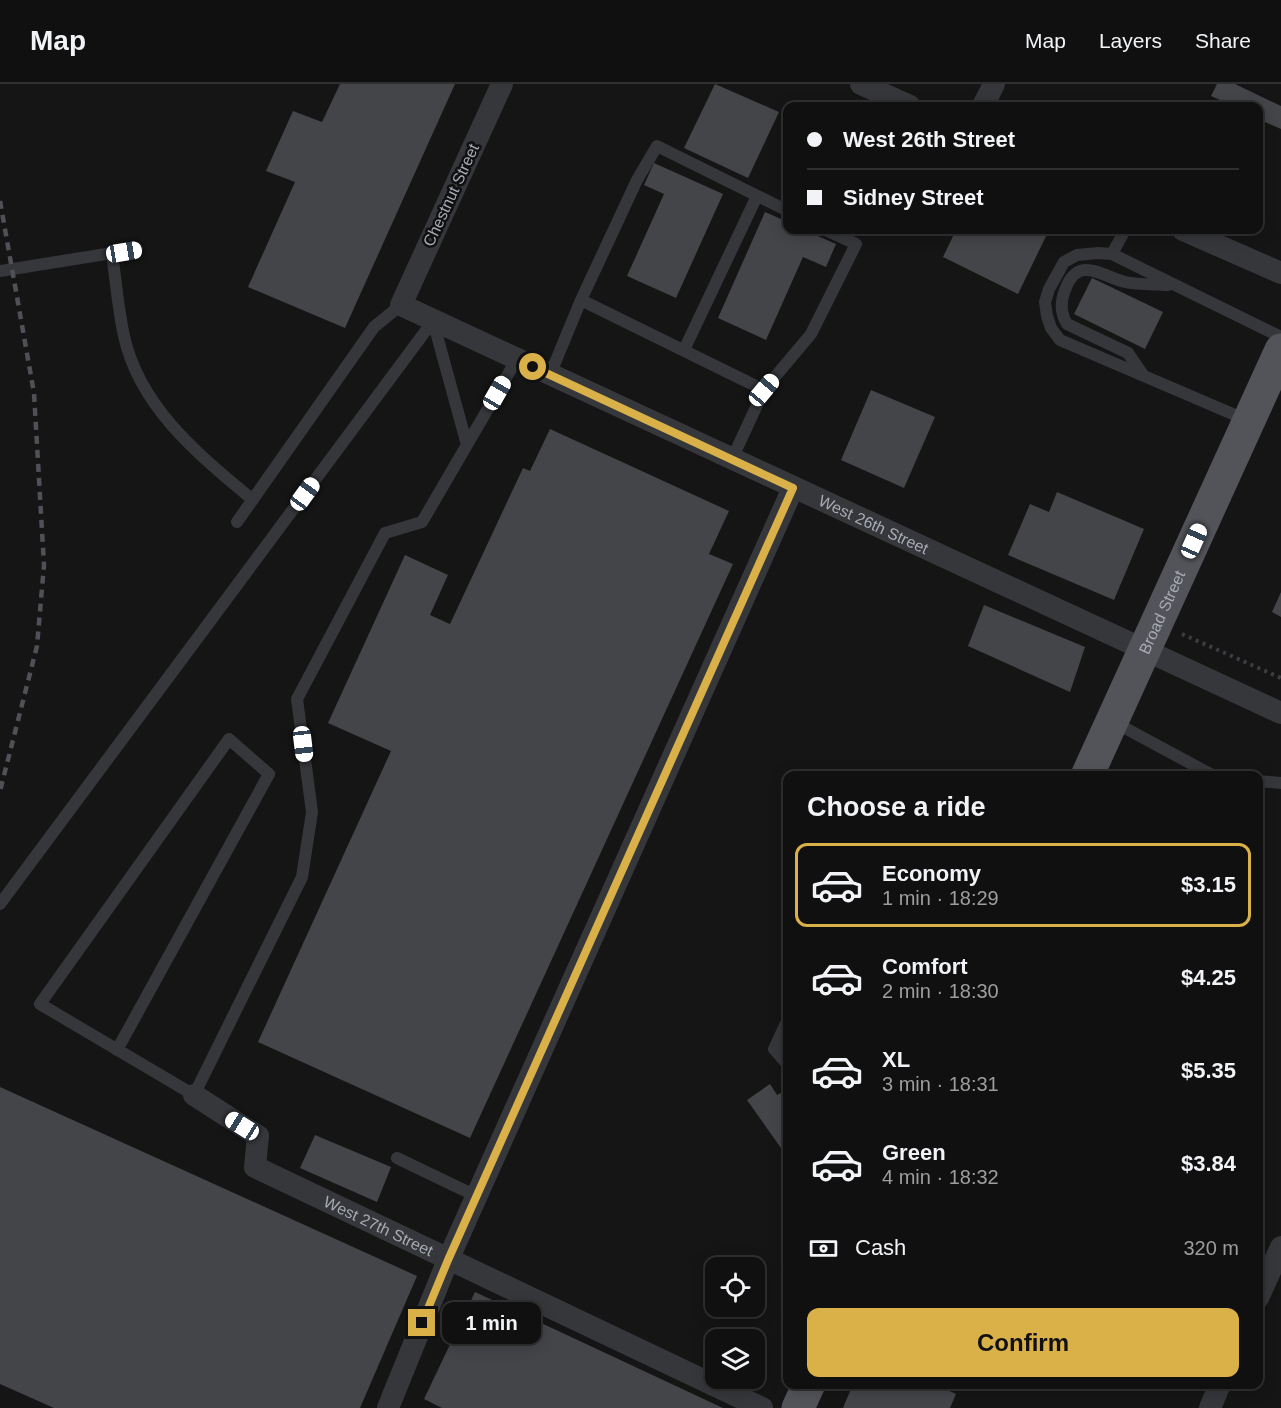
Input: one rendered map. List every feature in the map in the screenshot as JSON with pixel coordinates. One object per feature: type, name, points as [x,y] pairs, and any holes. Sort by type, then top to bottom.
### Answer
[{"type":"main road","name":"Broad Street","points":[[1089,771],[1281,350]]},
{"type":"main road","points":[[798,1408],[807,1389]]},
{"type":"street","name":"Chestnut Street","points":[[401,305],[502,84]]},
{"type":"street","points":[[861,84],[901,102]]},
{"type":"street","points":[[985,102],[994,84]]},
{"type":"street","points":[[1192,234],[1281,273]]},
{"type":"street","name":"West 26th Street","points":[[401,305],[793,488],[1150,637],[1281,713]]},
{"type":"street","points":[[388,1408],[476,1196],[793,488]]},
{"type":"street","name":"West 27th Street","points":[[194,1095],[258,1136],[255,1167],[762,1408]]},
{"type":"street","points":[[1263,1287],[1281,1247]]},
{"type":"street","points":[[1210,1408],[1218,1389]]},
{"type":"lane","points":[[550,375],[581,300],[638,180],[657,146],[783,209]]},
{"type":"lane","points":[[684,350],[757,196]]},
{"type":"lane","points":[[732,459],[764,390],[811,334],[856,244],[835,234]]},
{"type":"lane","points":[[1112,254],[1123,234]]},
{"type":"lane","points":[[0,271],[137,249]]},
{"type":"lane","points":[[111,254],[124,338],[141,384],[161,414],[200,456],[253,500]]},
{"type":"lane","points":[[1249,421],[1060,340],[1051,328],[1047,316],[1045,302],[1049,289],[1064,262],[1077,255],[1112,254],[1281,337]]},
{"type":"lane","points":[[1143,375],[1128,353],[1067,324],[1061,309],[1065,287],[1073,277],[1084,270],[1099,270],[1125,282],[1175,285]]},
{"type":"lane","points":[[581,300],[764,390]]},
{"type":"lane","points":[[237,522],[374,327],[401,305]]},
{"type":"lane","points":[[433,321],[467,445]]},
{"type":"lane","points":[[0,904],[433,321]]},
{"type":"lane","points":[[117,1050],[269,774],[229,739],[40,1004],[117,1050],[194,1095],[302,877],[312,812],[297,699],[385,533],[422,522],[517,359]]},
{"type":"lane","points":[[1112,721],[1205,771]]},
{"type":"lane","points":[[1263,781],[1281,783]]},
{"type":"lane","points":[[783,1030],[774,1049],[783,1059]]},
{"type":"lane","points":[[397,1158],[476,1196]]},
{"type":"path","points":[[1150,637],[1281,678]]},
{"type":"building","points":[[340,84],[455,84],[345,328],[248,287],[295,182],[266,171],[293,111],[322,122]]},
{"type":"building","points":[[715,84],[779,112],[748,178],[684,148]]},
{"type":"building","points":[[1217,84],[1235,84],[1281,106],[1281,129],[1263,121],[1263,102],[1224,102],[1211,96]]},
{"type":"building","points":[[654,163],[723,194],[676,298],[627,276],[664,194],[644,185]]},
{"type":"building","points":[[765,212],[783,220],[783,234],[813,234],[836,244],[826,267],[803,257],[766,340],[718,318]]},
{"type":"building","points":[[954,234],[1047,234],[1018,294],[943,257]]},
{"type":"building","points":[[1092,278],[1163,312],[1145,349],[1074,314]]},
{"type":"building","points":[[871,390],[935,417],[904,488],[841,460]]},
{"type":"building","points":[[550,429],[729,511],[709,554],[733,564],[470,1138],[258,1042],[391,751],[328,723],[405,555],[448,575],[430,615],[450,624],[523,468],[530,471]]},
{"type":"building","points":[[1057,492],[1144,529],[1114,600],[1008,555],[1030,504],[1049,512]]},
{"type":"building","points":[[1281,592],[1281,617],[1272,612]]},
{"type":"building","points":[[984,605],[1085,647],[1070,692],[968,646]]},
{"type":"building","points":[[770,1084],[777,1095],[781,1093],[783,1096],[783,1151],[747,1100]]},
{"type":"building","points":[[0,1087],[417,1276],[360,1408],[54,1408],[0,1384]]},
{"type":"building","points":[[315,1135],[391,1167],[377,1202],[300,1168]]},
{"type":"building","points":[[475,1292],[723,1408],[442,1408],[424,1399]]},
{"type":"building","points":[[851,1389],[945,1389],[956,1394],[950,1408],[843,1408]]},
{"type":"railway","points":[[0,201],[34,393],[44,565],[37,646],[0,791]]},
{"type":"route","points":[[422,1323],[448,1260],[793,488],[533,367]]}]
